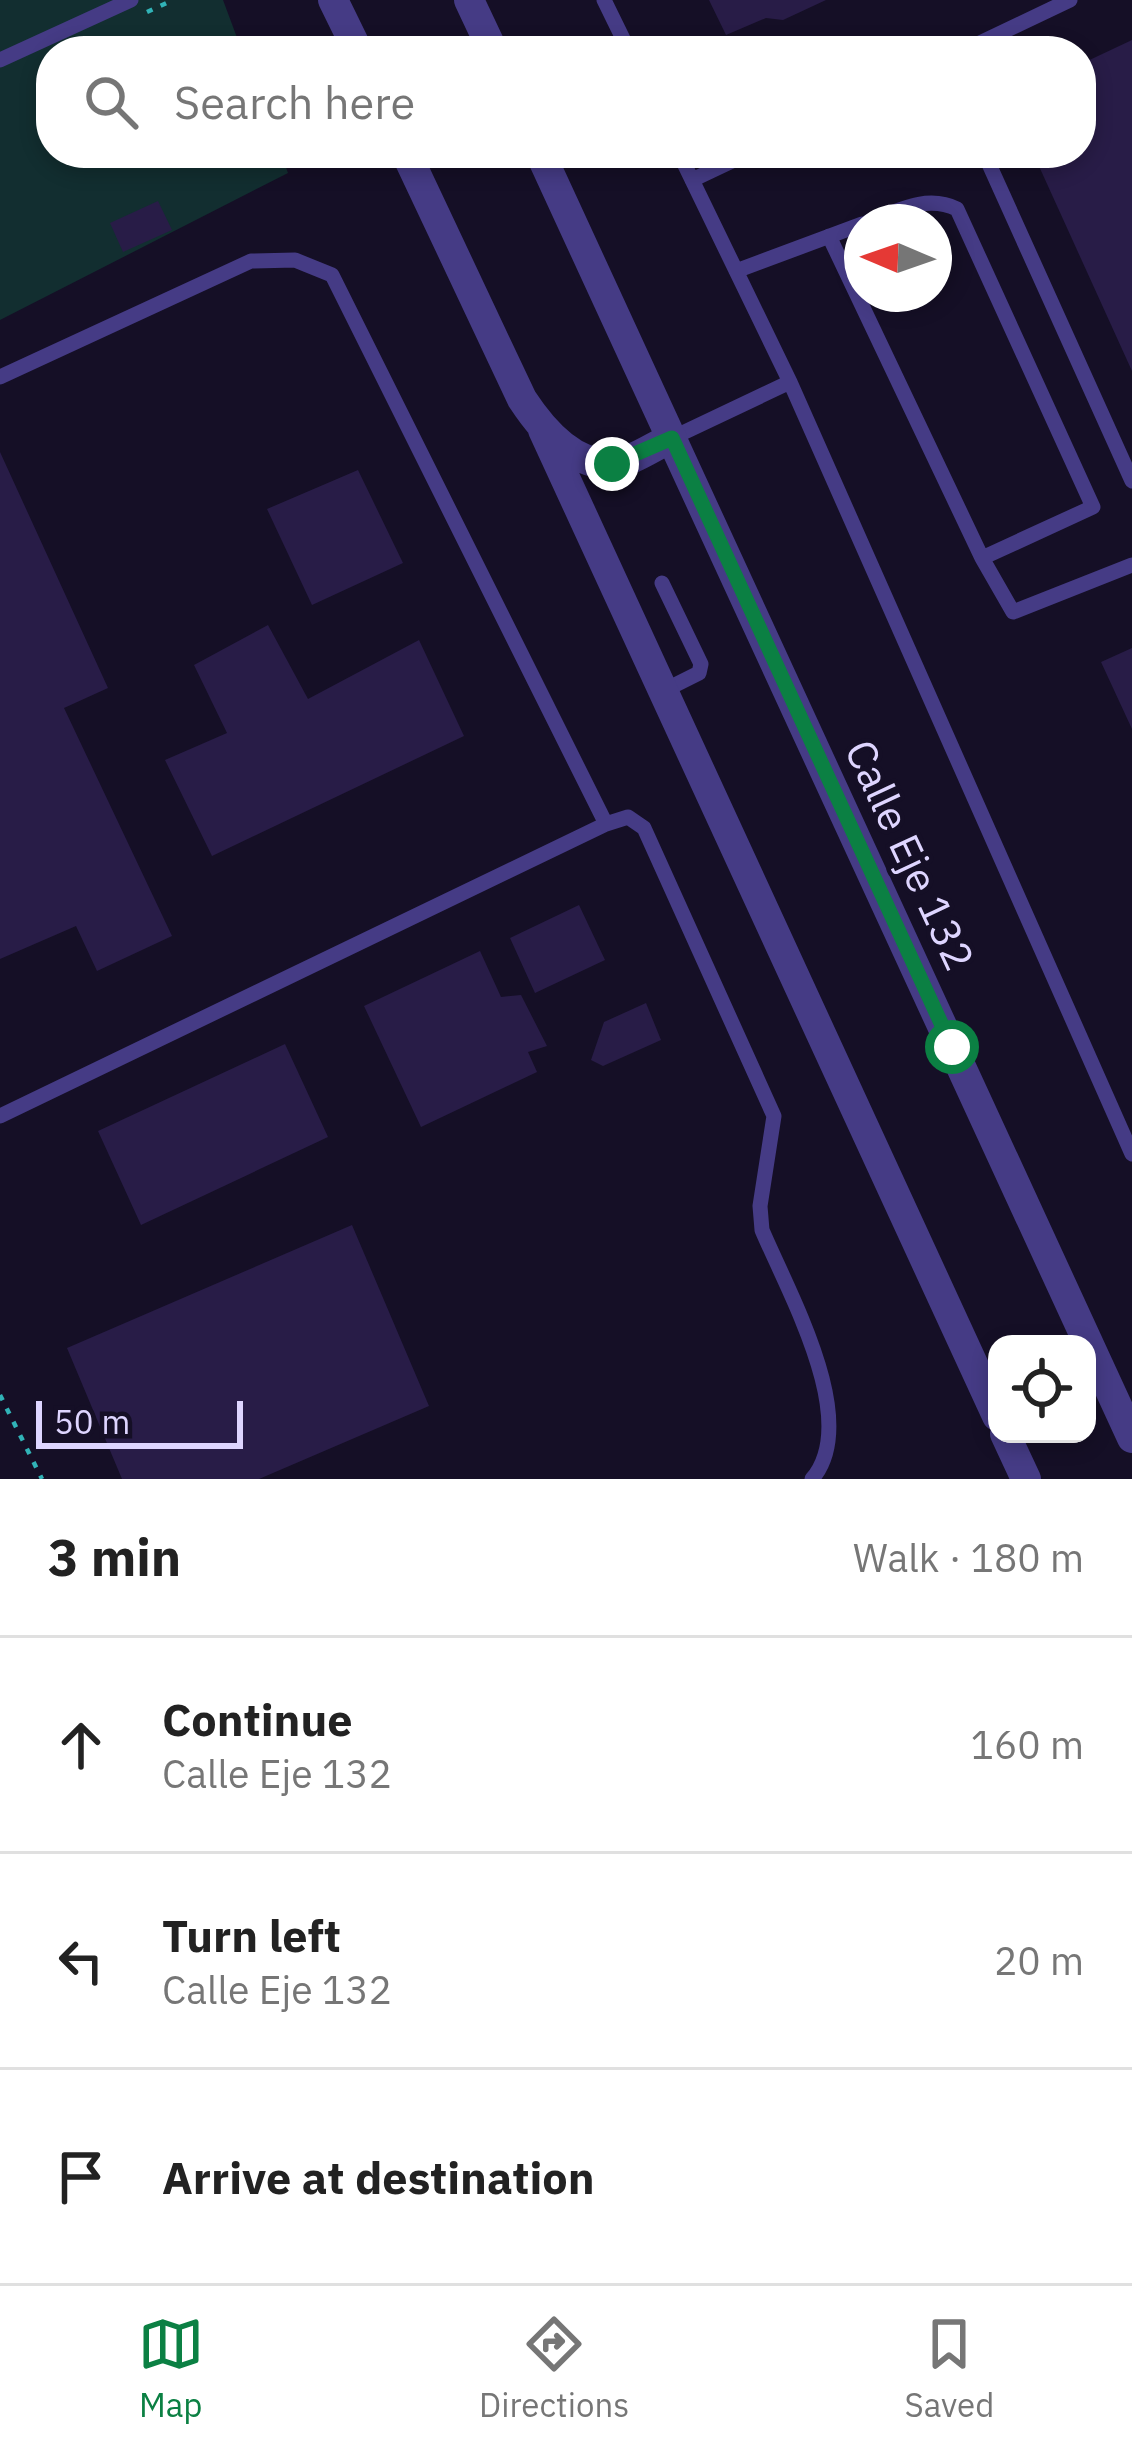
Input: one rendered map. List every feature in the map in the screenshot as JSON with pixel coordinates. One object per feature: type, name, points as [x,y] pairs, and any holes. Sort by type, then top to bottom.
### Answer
[{"type":"street","points":[[334,0],[351,36]]},
{"type":"street","points":[[469,0],[486,36]]},
{"type":"street","points":[[413,168],[522,399],[543,430],[988,1396]]},
{"type":"street","name":"Calle Eje 132","points":[[547,168],[1132,1438]]},
{"type":"street","points":[[543,430],[578,455],[612,464],[672,438]]},
{"type":"street","points":[[1009,1443],[1026,1479]]},
{"type":"lane","points":[[52,36],[130,0]]},
{"type":"lane","points":[[604,0],[621,36]]},
{"type":"lane","points":[[994,36],[1070,0]]},
{"type":"lane","points":[[0,60],[36,43]]},
{"type":"lane","points":[[686,168],[790,382],[1132,1154]]},
{"type":"lane","points":[[692,180],[717,168]]},
{"type":"lane","points":[[991,168],[1132,481]]},
{"type":"lane","points":[[917,204],[948,204]]},
{"type":"lane","points":[[952,206],[1093,507],[982,558]]},
{"type":"lane","points":[[736,271],[844,231]]},
{"type":"lane","points":[[829,236],[1007,608],[1018,612],[1132,565]]},
{"type":"lane","points":[[0,377],[250,261],[295,260],[332,275],[606,824]]},
{"type":"lane","points":[[672,438],[790,382]]},
{"type":"lane","points":[[662,584],[701,664],[699,673],[663,691]]},
{"type":"lane","points":[[0,1116],[628,817],[644,828],[774,1116],[760,1206],[762,1230],[820,1373],[834,1432],[812,1479]]},
{"type":"path","points":[[0,1395],[42,1479]]},
{"type":"green space","points":[[0,0],[223,0],[236,36],[36,36],[36,168],[286,168],[288,173],[0,320]]},
{"type":"building","points":[[709,0],[826,0],[783,20],[766,18],[726,35]]},
{"type":"building","points":[[1132,40],[1132,371],[1040,168],[1096,168],[1096,57]]},
{"type":"building","points":[[158,201],[172,230],[123,252],[110,223]]},
{"type":"building","points":[[0,452],[108,688],[64,708],[172,936],[97,971],[76,926],[0,959]]},
{"type":"building","points":[[358,470],[403,563],[312,605],[267,509]]},
{"type":"building","points":[[268,625],[308,699],[419,640],[464,736],[212,856],[165,760],[227,733],[194,665]]},
{"type":"building","points":[[1132,648],[1132,729],[1101,662]]},
{"type":"building","points":[[579,905],[605,960],[535,993],[510,938]]},
{"type":"building","points":[[480,951],[501,997],[521,995],[547,1046],[528,1052],[537,1072],[421,1127],[364,1006]]},
{"type":"building","points":[[646,1003],[661,1040],[603,1066],[591,1060],[604,1022]]},
{"type":"building","points":[[285,1044],[328,1137],[141,1225],[98,1131]]},
{"type":"building","points":[[352,1225],[429,1406],[259,1479],[122,1479],[67,1348]]},
{"type":"route","points":[[612,464],[672,438],[952,1047]]}]
